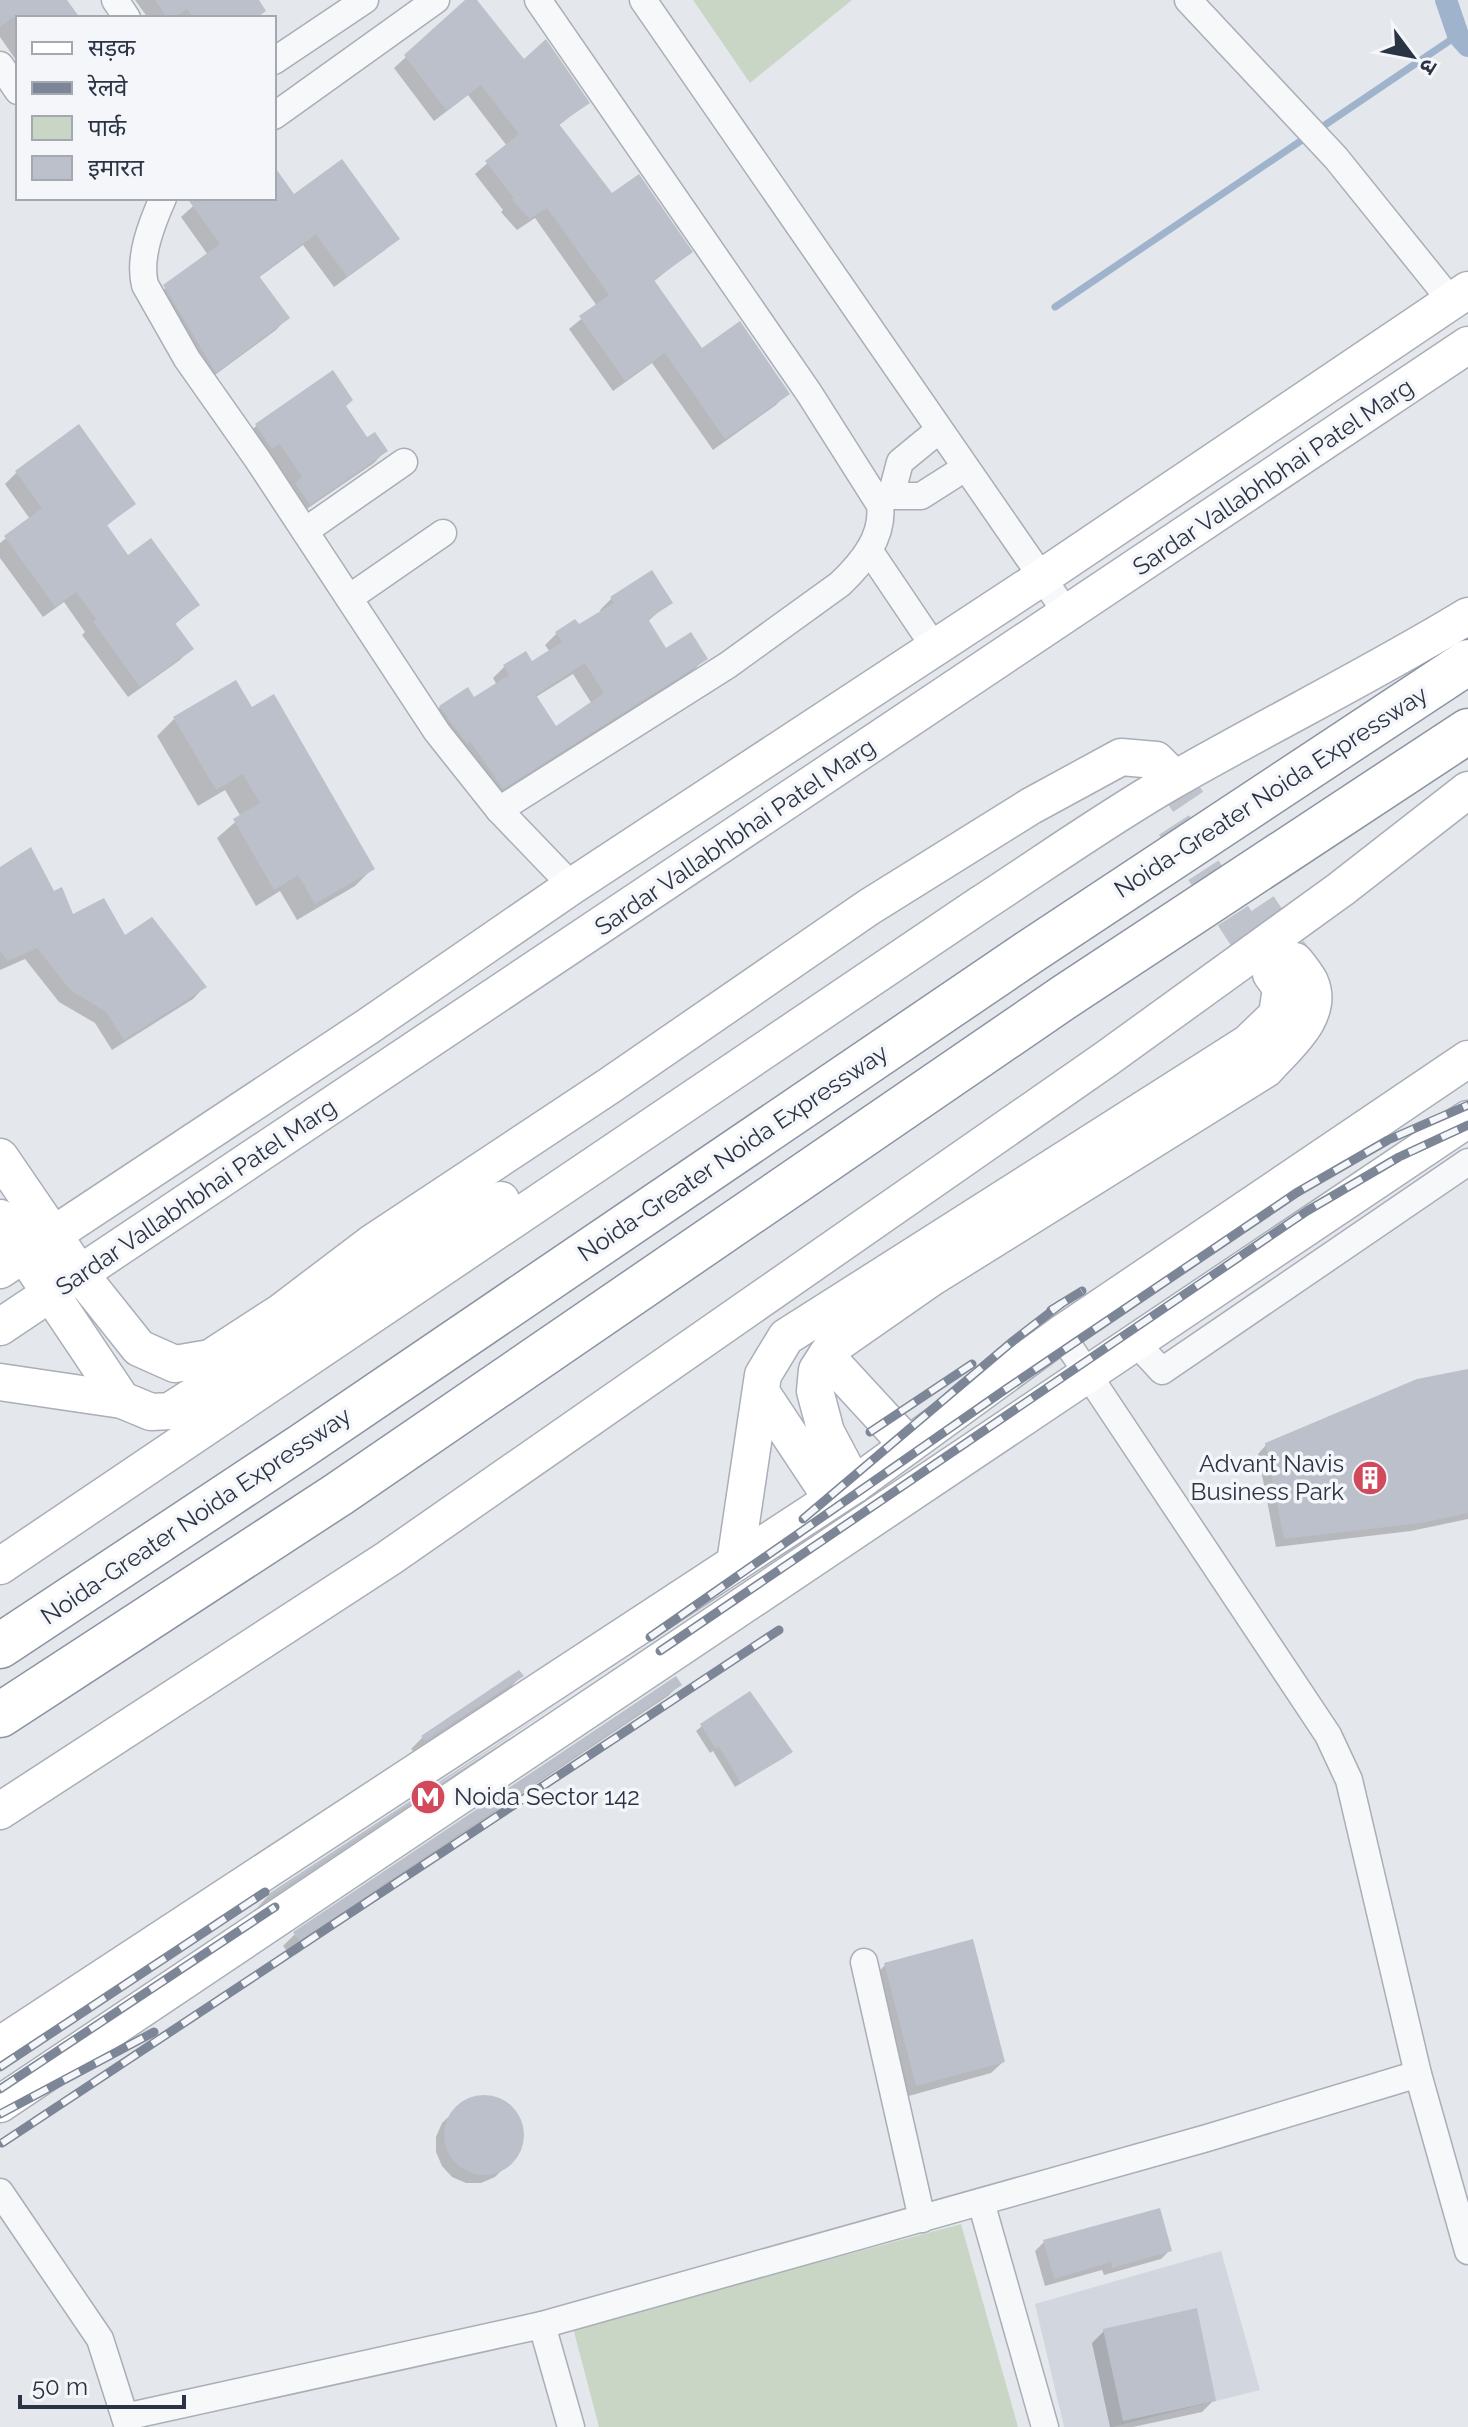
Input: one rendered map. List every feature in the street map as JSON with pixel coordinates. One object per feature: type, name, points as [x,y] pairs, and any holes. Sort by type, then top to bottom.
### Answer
[{"type":"highway","name":"Noida-Greater Noida Expressway","points":[[0,1646],[289,1455],[1028,953],[1468,662]]},
{"type":"highway","points":[[0,1715],[339,1494],[1066,996],[1468,731]]},
{"type":"street","points":[[276,60],[365,0]]},
{"type":"street","points":[[276,115],[436,0]]},
{"type":"street","points":[[538,0],[885,501]]},
{"type":"street","points":[[643,0],[1068,615]]},
{"type":"street","points":[[1188,0],[1308,126],[1461,295]]},
{"type":"street","points":[[0,65],[16,88]]},
{"type":"street","points":[[162,200],[148,240],[143,276],[145,285],[187,359],[437,732],[499,810],[572,886]]},
{"type":"street","name":"Sardar Vallabhbhai Patel Marg","points":[[26,1253],[1461,295]]},
{"type":"street","name":"Sardar Vallabhbhai Patel Marg","points":[[0,1327],[1468,345]]},
{"type":"street","points":[[499,810],[728,665],[840,584],[855,570],[879,530],[885,501],[900,462],[939,430]]},
{"type":"street","points":[[305,531],[404,462]]},
{"type":"street","points":[[885,501],[921,496],[965,468]]},
{"type":"street","points":[[349,598],[443,533]]},
{"type":"street","points":[[869,550],[935,648]]},
{"type":"street","points":[[0,1566],[981,904],[1132,806],[1404,655],[1468,616]]},
{"type":"street","points":[[0,1218],[26,1253],[139,1348],[175,1364],[210,1358],[281,1312],[372,1243],[609,1086],[869,907],[1031,806],[1121,757],[1156,760],[1158,778],[1134,783],[408,1261],[170,1411],[151,1412],[122,1400],[0,1382]]},
{"type":"street","points":[[0,1811],[428,1531],[1118,1050],[1341,889],[1468,790]]},
{"type":"street","points":[[735,1563],[763,1375],[786,1337],[1248,1043],[1277,1015],[1283,967],[1311,983],[1313,1006],[1307,1022],[1266,1069],[931,1278],[832,1347],[817,1370],[815,1391],[843,1492]]},
{"type":"street","points":[[0,2045],[843,1492],[1061,1334],[1468,1059]]},
{"type":"street","points":[[0,2104],[1468,1119]]},
{"type":"street","points":[[0,1157],[26,1253]]},
{"type":"street","points":[[1136,1343],[1162,1371],[1468,1162]]},
{"type":"street","points":[[66,1284],[122,1400]]},
{"type":"street","points":[[1061,1334],[1328,1735],[1340,1758],[1349,1780],[1418,2074],[1468,2251]]},
{"type":"street","points":[[826,1356],[908,1445]]},
{"type":"street","points":[[761,1392],[843,1492]]},
{"type":"street","points":[[864,1962],[922,2219]]},
{"type":"street","points":[[0,2192],[100,2339],[127,2422],[542,2325],[1207,2138],[1418,2074]]},
{"type":"street","points":[[981,2202],[1045,2427]]},
{"type":"street","points":[[542,2325],[571,2427]]},
{"type":"shaded area","points":[[1221,2251],[1260,2390],[1112,2427],[1064,2427],[1035,2304]]},
{"type":"green space","points":[[693,0],[852,0],[750,83]]},
{"type":"green space","points":[[961,2224],[1018,2427],[599,2427],[573,2328]]},
{"type":"building","points":[[0,0],[67,0],[79,16],[16,16],[0,27]]},
{"type":"building","points":[[155,0],[259,0],[266,11],[259,16],[192,16],[187,9],[176,16],[166,16]]},
{"type":"building","points":[[465,0],[477,0],[524,59],[546,39],[590,103],[559,124],[612,193],[639,174],[693,252],[654,280],[702,348],[740,321],[790,394],[725,439],[665,353],[625,381],[579,316],[609,295],[547,208],[530,219],[511,199],[514,198],[485,161],[519,134],[481,85],[447,111],[404,55]]},
{"type":"building","points":[[342,159],[400,239],[347,277],[316,234],[259,276],[290,318],[216,373],[163,285],[220,244],[188,200],[276,200],[276,169],[294,194]]},
{"type":"building","points":[[333,370],[353,400],[346,406],[367,437],[375,432],[388,451],[310,505],[295,483],[302,477],[280,444],[272,449],[255,424]]},
{"type":"building","points":[[79,424],[136,504],[107,525],[128,555],[151,538],[200,605],[175,623],[194,649],[140,687],[93,622],[96,619],[76,592],[55,607],[4,536],[42,508],[15,471]]},
{"type":"building","points":[[652,570],[673,603],[648,619],[666,648],[691,632],[708,659],[503,789],[471,742],[467,744],[439,706],[468,687],[474,697],[509,675],[503,665],[526,651],[532,661],[562,642],[555,632],[575,619],[579,624],[614,603],[610,597]],"holes":[[[585,663],[604,693],[556,726],[536,695]]]},
{"type":"building","points":[[236,680],[252,707],[274,694],[375,869],[315,904],[298,875],[274,890],[233,819],[260,803],[243,774],[216,790],[173,717]]},
{"type":"building","points":[[31,847],[54,891],[62,887],[73,914],[104,898],[125,935],[152,917],[207,987],[124,1040],[106,1012],[70,990],[37,948],[8,961],[0,951],[0,867]]},
{"type":"building","name":"Advant Navis Business Park","points":[[1468,1369],[1468,1513],[1421,1523],[1284,1539],[1265,1443],[1417,1379]]},
{"type":"building","points":[[519,1670],[524,1676],[425,1741],[421,1736]]},
{"type":"building","points":[[676,1676],[682,1685],[299,1941],[293,1932]]},
{"type":"building","points":[[750,1691],[793,1752],[741,1783],[719,1747],[716,1749],[700,1724]]},
{"type":"building","points":[[564,1700],[269,1898],[267,1895]]},
{"type":"building","points":[[973,1939],[1005,2062],[916,2086],[884,1963]]},
{"type":"building","points":[[484,2095],[499,2098],[512,2107],[521,2120],[524,2135],[521,2150],[512,2163],[499,2172],[484,2175],[469,2172],[456,2163],[447,2150],[444,2135],[447,2120],[456,2107],[469,2098]]},
{"type":"building","points":[[1160,2208],[1172,2251],[1112,2268],[1111,2262],[1054,2279],[1043,2240]]},
{"type":"building","points":[[1197,2308],[1216,2401],[1123,2421],[1103,2329]]},
{"type":"waterway","points":[[1446,0],[1458,35],[1468,46]]},
{"type":"waterway","points":[[1319,129],[1458,35]]},
{"type":"waterway","points":[[1055,307],[1308,136]]},
{"type":"tunnel","points":[[1168,772],[1295,960]]},
{"type":"tunnel","points":[[1174,825],[1271,974]]},
{"type":"railway","points":[[650,1637],[1006,1389],[1296,1193],[1388,1140],[1468,1105]]},
{"type":"railway","points":[[660,1651],[1307,1211],[1399,1157],[1468,1125]]},
{"type":"railway","points":[[1051,1310],[1082,1291]]},
{"type":"railway","points":[[803,1519],[1061,1304]]},
{"type":"railway","points":[[870,1432],[972,1364]]},
{"type":"railway","points":[[2,2143],[779,1630]]},
{"type":"railway","points":[[0,2067],[265,1892]]},
{"type":"railway","points":[[0,2089],[275,1907]]},
{"type":"railway","points":[[0,2114],[154,2032]]},
{"type":"place","name":"Advant Navis Business Park","points":[[1370,1478]]},
{"type":"place","name":"Noida Sector 142","points":[[428,1797]]}]
